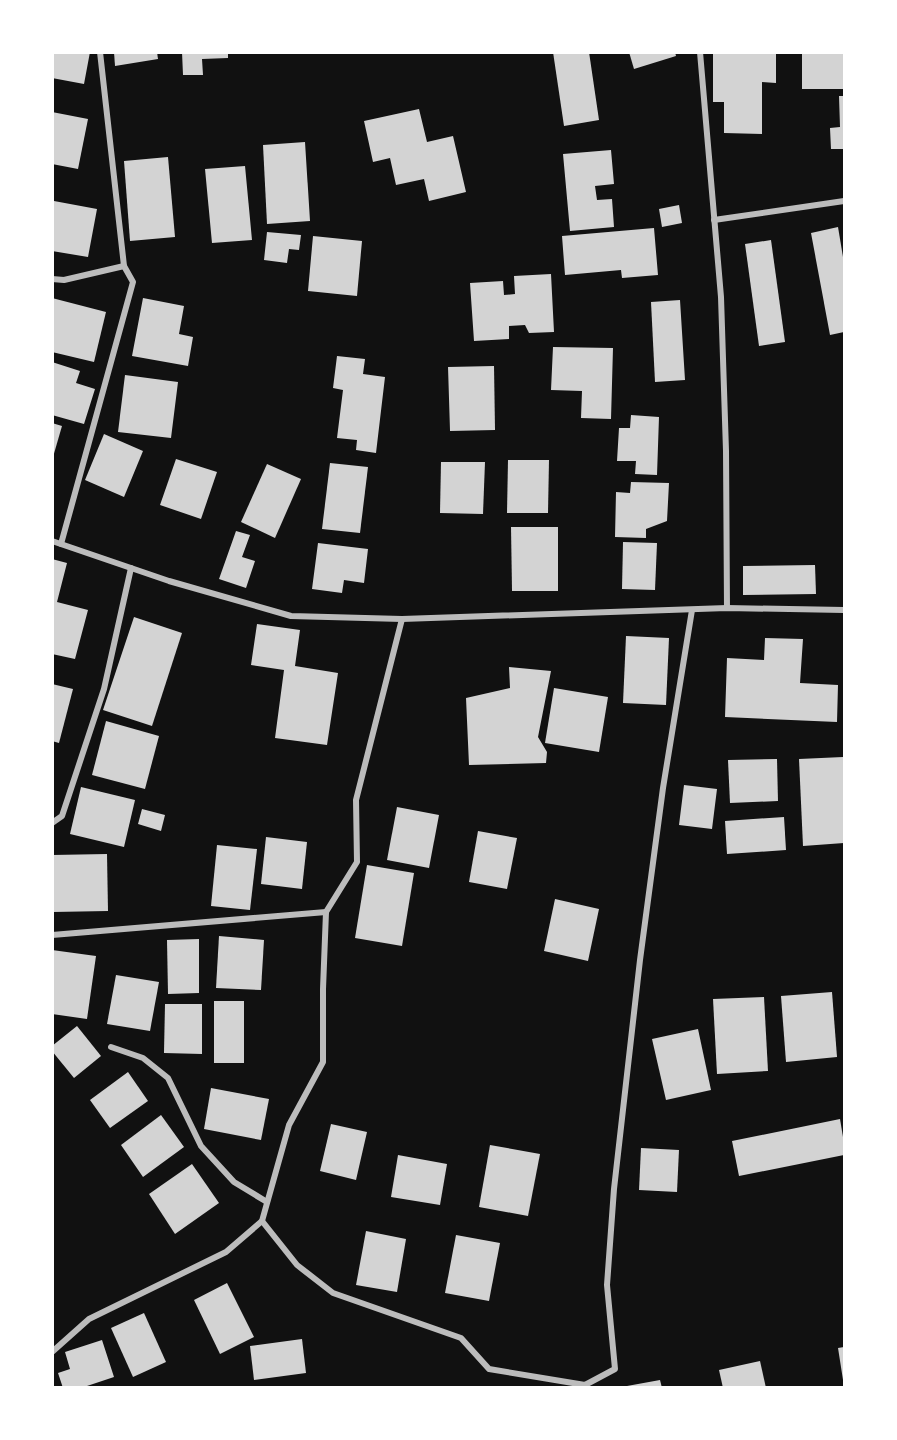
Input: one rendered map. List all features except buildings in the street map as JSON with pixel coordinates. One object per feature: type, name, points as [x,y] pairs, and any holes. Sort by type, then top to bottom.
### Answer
[{"type":"street","points":[[61,544],[133,282],[124,266],[100,52]]},
{"type":"street","points":[[700,52],[721,297],[727,608]]},
{"type":"street","points":[[714,220],[844,201]]},
{"type":"street","points":[[52,279],[64,280],[124,266]]},
{"type":"street","points":[[52,541],[131,568],[291,616],[402,619],[727,608],[844,610]]},
{"type":"street","points":[[52,823],[62,816],[104,688],[131,568]]},
{"type":"street","points":[[262,1221],[297,1265],[333,1293],[462,1338],[489,1369],[585,1386],[615,1369],[608,1285],[614,1189],[640,960],[663,788],[692,610]]},
{"type":"street","points":[[52,1352],[89,1319],[226,1252],[262,1221],[289,1125],[323,1062],[326,912],[357,862],[356,800],[402,619]]},
{"type":"street","points":[[52,935],[326,912]]},
{"type":"street","points":[[111,1047],[143,1058],[168,1078],[201,1146],[234,1182],[267,1202]]}]
